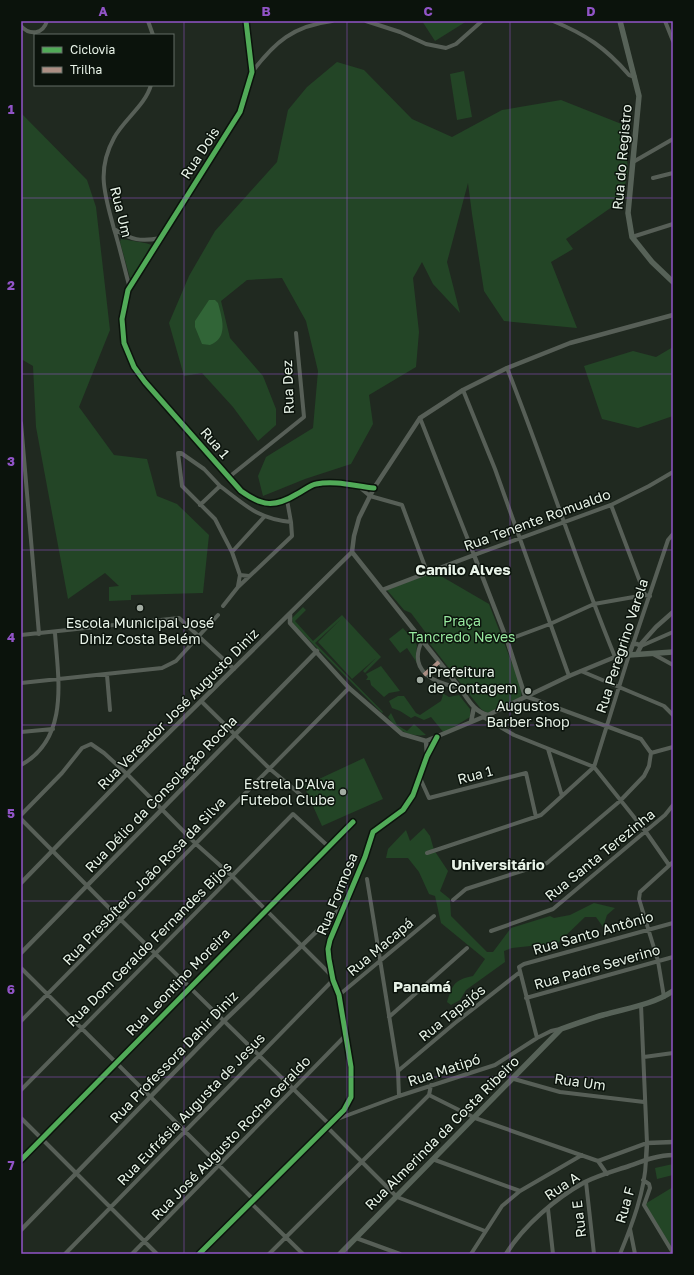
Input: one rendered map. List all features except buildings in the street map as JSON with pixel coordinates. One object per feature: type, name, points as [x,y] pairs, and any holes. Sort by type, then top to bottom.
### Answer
[{"type":"main road","name":"Rua do Registro","points":[[620,21],[636,77],[639,96],[628,213],[632,236],[652,262],[673,282]]},
{"type":"main road","points":[[629,655],[640,647],[653,654],[673,652]]},
{"type":"main road","points":[[561,1029],[602,1015],[641,1005],[664,997],[673,991]]},
{"type":"main road","name":"Rua Almerinda da Costa Ribeiro","points":[[340,1254],[435,1160],[561,1029]]},
{"type":"street","points":[[21,26],[28,32],[37,32],[45,27],[47,21]]},
{"type":"street","points":[[148,21],[153,34]]},
{"type":"street","name":"Rua Dois","points":[[129,286],[240,112],[252,72],[246,21]]},
{"type":"street","points":[[252,72],[266,54],[282,39],[298,29],[332,21]]},
{"type":"street","points":[[366,21],[400,32],[426,44],[446,48],[456,44],[480,21]]},
{"type":"street","points":[[553,21],[580,32],[601,46],[629,75],[636,77]]},
{"type":"street","points":[[665,21],[673,41]]},
{"type":"street","name":"Rua Um","points":[[129,286],[103,185],[103,168],[108,150],[115,136],[142,102],[150,86]]},
{"type":"street","points":[[633,162],[673,139]]},
{"type":"street","points":[[653,178],[673,173]]},
{"type":"street","points":[[632,236],[673,224]]},
{"type":"street","points":[[114,229],[128,238],[144,241],[161,238]]},
{"type":"street","name":"Rua 1","points":[[129,286],[123,307],[122,331],[126,352],[134,367],[241,491],[254,500],[266,504],[279,503],[314,484],[342,483],[374,488]]},
{"type":"street","points":[[669,865],[646,832],[594,767],[514,736],[481,714],[352,552],[354,536],[359,518],[374,488],[420,418],[463,390],[507,368],[570,343],[673,315]]},
{"type":"street","name":"Rua Dez","points":[[229,477],[304,417],[296,333]]},
{"type":"street","points":[[507,368],[615,657]]},
{"type":"street","points":[[463,390],[495,469],[519,539],[570,676]]},
{"type":"street","points":[[420,418],[474,555],[525,696]]},
{"type":"street","points":[[21,423],[39,634]]},
{"type":"street","points":[[238,587],[240,574],[232,552],[215,519],[182,486],[178,453],[182,453],[197,464],[220,486],[264,517],[274,521],[291,522]]},
{"type":"street","name":"Rua Tenente Romualdo","points":[[382,590],[564,521],[611,505],[673,472]]},
{"type":"street","points":[[200,505],[220,486]]},
{"type":"street","points":[[358,486],[370,496],[402,506],[427,572]]},
{"type":"street","points":[[223,606],[238,587],[292,536],[291,522],[286,500]]},
{"type":"street","points":[[611,505],[645,595]]},
{"type":"street","points":[[232,552],[264,517]]},
{"type":"street","name":"Rua Peregrino Varela","points":[[594,767],[629,655],[668,540],[673,534]]},
{"type":"street","name":"Rua Vereador José Augusto Diniz","points":[[21,883],[127,774],[352,552]]},
{"type":"street","points":[[240,574],[249,576]]},
{"type":"street","points":[[506,640],[550,624],[594,604],[645,595],[650,596]]},
{"type":"street","points":[[640,647],[673,612]]},
{"type":"street","points":[[290,614],[290,623],[317,650],[349,688],[402,734],[426,740],[437,737],[485,716],[581,671],[615,657],[629,655]]},
{"type":"street","points":[[21,683],[162,668],[176,661],[200,637],[218,615]]},
{"type":"street","points":[[21,635],[55,633],[179,618],[234,669]]},
{"type":"street","points":[[633,646],[640,647],[673,632]]},
{"type":"street","points":[[21,764],[31,759],[41,748],[53,729],[59,703],[55,633]]},
{"type":"street","points":[[636,637],[640,647]]},
{"type":"street","points":[[422,641],[418,649],[418,658],[421,669],[425,674],[438,682],[460,688]]},
{"type":"street","name":"Rua Délio da Consolação Rocha","points":[[21,953],[317,650]]},
{"type":"street","points":[[653,654],[673,664]]},
{"type":"street","points":[[581,671],[664,706],[673,715]]},
{"type":"street","points":[[107,675],[110,710]]},
{"type":"street","name":"Rua Presbítero João Rosa da Silva","points":[[21,1021],[349,688]]},
{"type":"street","points":[[453,900],[466,889],[546,863],[620,801],[644,776],[649,766],[651,753],[641,739],[525,696]]},
{"type":"street","points":[[201,701],[270,768],[301,795]]},
{"type":"street","points":[[471,722],[474,707]]},
{"type":"street","points":[[21,732],[53,729]]},
{"type":"street","name":"Rua Formosa","points":[[199,1254],[253,1202],[327,1124],[344,1110],[351,1097],[351,1067],[339,995],[332,978],[328,949],[330,940],[366,857],[373,832],[403,810],[420,778],[427,756],[437,737]]},
{"type":"street","name":"Rua Formosa","points":[[426,740],[427,756]]},
{"type":"street","points":[[21,815],[62,773],[82,748],[91,744],[104,753],[127,774],[196,844],[232,876],[332,978]]},
{"type":"street","points":[[651,753],[673,747]]},
{"type":"street","points":[[548,749],[562,796]]},
{"type":"street","points":[[427,853],[536,817],[594,767]]},
{"type":"street","name":"Rua 1","points":[[420,778],[429,798],[526,773],[536,817]]},
{"type":"street","name":"Rua Santa Terezinha","points":[[491,931],[553,909],[646,832],[665,815],[673,805]]},
{"type":"street","name":"Rua Dom Geraldo Fernandes Bijos","points":[[21,1090],[293,814],[329,847]]},
{"type":"street","points":[[21,819],[121,920],[156,952],[259,1056],[294,1089],[361,1162],[397,1197],[485,1231]]},
{"type":"street","name":"Rua Leontino Moreira","points":[[21,1160],[190,986],[353,822]]},
{"type":"street","points":[[664,997],[658,961],[640,899],[640,892],[673,862]]},
{"type":"street","points":[[367,879],[379,962],[398,1071],[399,1096]]},
{"type":"street","name":"Rua Professora Dahir Diniz","points":[[21,1230],[224,1021],[300,945],[346,903]]},
{"type":"street","name":"Rua Macapá","points":[[339,995],[434,916]]},
{"type":"street","name":"Rua Santo Antônio","points":[[520,972],[519,967],[524,964],[673,923]]},
{"type":"street","points":[[389,1017],[467,948]]},
{"type":"street","name":"Rua Padre Severino","points":[[526,998],[673,957]]},
{"type":"street","points":[[21,968],[219,1164],[303,1254]]},
{"type":"street","points":[[520,972],[537,1038]]},
{"type":"street","name":"Rua Tapajós","points":[[398,1071],[455,1023],[520,972]]},
{"type":"street","name":"Rua Eufrásia Augusta de Jesus","points":[[65,1254],[259,1056],[332,978]]},
{"type":"street","points":[[641,1005],[644,1057],[644,1102],[647,1143],[646,1160]]},
{"type":"street","name":"Rua Matipó","points":[[327,1124],[399,1096],[495,1066],[537,1038],[551,1031],[561,1029]]},
{"type":"street","name":"Rua José Augusto Rocha Geraldo","points":[[132,1254],[345,1036]]},
{"type":"street","points":[[644,1057],[673,1053]]},
{"type":"street","name":"Rua Um","points":[[514,1079],[560,1092],[644,1102]]},
{"type":"street","points":[[269,1254],[429,1095],[431,1085]]},
{"type":"street","points":[[429,1095],[475,1118],[598,1161],[607,1174]]},
{"type":"street","points":[[21,1118],[158,1254]]},
{"type":"street","points":[[598,1161],[647,1143],[673,1142]]},
{"type":"street","points":[[471,1254],[502,1206],[520,1191],[582,1155]]},
{"type":"street","name":"Rua A","points":[[507,1253],[524,1230],[548,1209],[586,1182],[646,1160],[673,1155]]},
{"type":"street","points":[[435,1160],[520,1191]]},
{"type":"street","name":"Rua F","points":[[620,1254],[630,1229],[643,1180],[646,1160]]},
{"type":"street","points":[[643,1180],[649,1184],[650,1188],[644,1205],[673,1253]]},
{"type":"street","name":"Rua E","points":[[586,1182],[594,1254]]},
{"type":"street","points":[[548,1209],[553,1254]]},
{"type":"street","points":[[630,1229],[635,1254]]},
{"type":"street","points":[[356,1238],[400,1254]]},
{"type":"green space","points":[[422,21],[467,21],[435,41]]},
{"type":"green space","points":[[337,62],[364,70],[412,119],[452,137],[502,110],[561,100],[624,125],[628,171],[622,200],[566,239],[573,249],[551,262],[577,328],[504,321],[484,291],[468,183],[447,262],[460,313],[433,284],[422,262],[413,278],[419,332],[416,367],[369,395],[373,424],[351,464],[305,479],[263,496],[258,476],[266,457],[313,428],[318,371],[306,321],[282,278],[247,280],[221,301],[230,338],[263,376],[276,409],[276,425],[258,441],[233,407],[202,373],[184,376],[169,323],[189,276],[215,231],[277,162],[288,110],[307,87]]},
{"type":"green space","points":[[464,71],[472,117],[457,120],[450,74]]},
{"type":"green space","points":[[21,113],[87,180],[96,207],[110,330],[79,407],[114,455],[147,459],[157,496],[177,504],[209,535],[203,593],[131,595],[131,600],[109,601],[109,587],[119,586],[105,573],[68,599],[36,427],[33,366],[21,359]]},
{"type":"green space","points":[[121,239],[151,245],[133,277],[130,278],[120,242]]},
{"type":"green space","points":[[673,347],[673,416],[638,428],[602,419],[584,366],[633,351],[656,357]]},
{"type":"green space","name":"Praça Tancredo Neves","points":[[434,572],[489,604],[522,689],[521,697],[487,713],[481,709],[430,644],[426,633],[411,613],[404,610],[387,590]]},
{"type":"green space","points":[[303,607],[306,610],[295,621],[313,641],[342,615],[381,657],[365,673],[363,671],[376,658],[352,679],[318,642],[341,619],[315,643],[383,712],[382,713],[293,624],[292,618]]},
{"type":"green space","points":[[403,628],[417,645],[416,654],[419,666],[407,648],[400,653],[389,639]]},
{"type":"green space","points":[[381,666],[400,691],[389,693],[384,697],[371,685],[370,680],[366,680],[368,677],[366,674]]},
{"type":"green space","points":[[439,691],[449,697],[459,695],[470,709],[470,717],[444,733],[431,717],[424,720],[415,716],[411,718],[392,708],[389,701],[398,696],[404,696],[416,713],[420,715],[441,701],[443,695]]},
{"type":"green space","points":[[391,713],[397,725],[407,731],[414,724],[426,735],[409,734],[399,729],[388,717]]},
{"type":"green space","name":"Estrela D'Alva Futebol Clube","points":[[364,758],[383,799],[322,826],[304,786]]},
{"type":"green space","points":[[424,828],[430,836],[434,850],[448,871],[440,891],[450,899],[451,916],[487,952],[493,952],[511,928],[550,916],[554,918],[570,915],[594,903],[615,908],[607,915],[603,927],[596,917],[585,917],[558,943],[512,948],[504,951],[505,962],[466,990],[460,1000],[451,1005],[447,1002],[455,984],[462,979],[473,976],[485,959],[441,923],[435,896],[429,894],[419,872],[408,858],[386,858],[388,849],[406,830],[410,841]]},
{"type":"green space","points":[[673,1164],[673,1175],[657,1179],[655,1168]]},
{"type":"green space","points":[[673,1187],[673,1247],[671,1248],[645,1204]]},
{"type":"shaded area","points":[[209,300],[215,300],[218,303],[223,327],[220,338],[210,345],[202,344],[195,327],[195,321]]},
{"type":"marked path","points":[[424,675],[439,662]]},
{"type":"cycle path","points":[[246,21],[252,72],[240,112],[128,290],[122,319],[124,343],[134,367],[145,382],[241,491],[248,496],[262,502],[275,503],[289,499],[316,484],[338,483],[374,488]]},
{"type":"cycle path","points":[[199,1254],[344,1110],[351,1097],[351,1067],[339,995],[333,980],[329,959],[328,949],[330,940],[365,857],[373,832],[403,810],[413,795],[427,756],[437,737]]},
{"type":"cycle path","points":[[21,1160],[353,822]]},
{"type":"place","name":"Escola Municipal José Diniz Costa Belém","points":[[140,608]]},
{"type":"place","name":"Prefeitura de Contagem","points":[[420,680]]},
{"type":"place","name":"Augustos Barber Shop","points":[[528,691]]},
{"type":"place","name":"Estrela D'Alva Futebol Clube","points":[[343,792]]},
{"type":"district","name":"Camilo Alves","points":[[463,570]]},
{"type":"district","name":"Universitário","points":[[498,865]]},
{"type":"district","name":"Panamá","points":[[422,987]]}]
